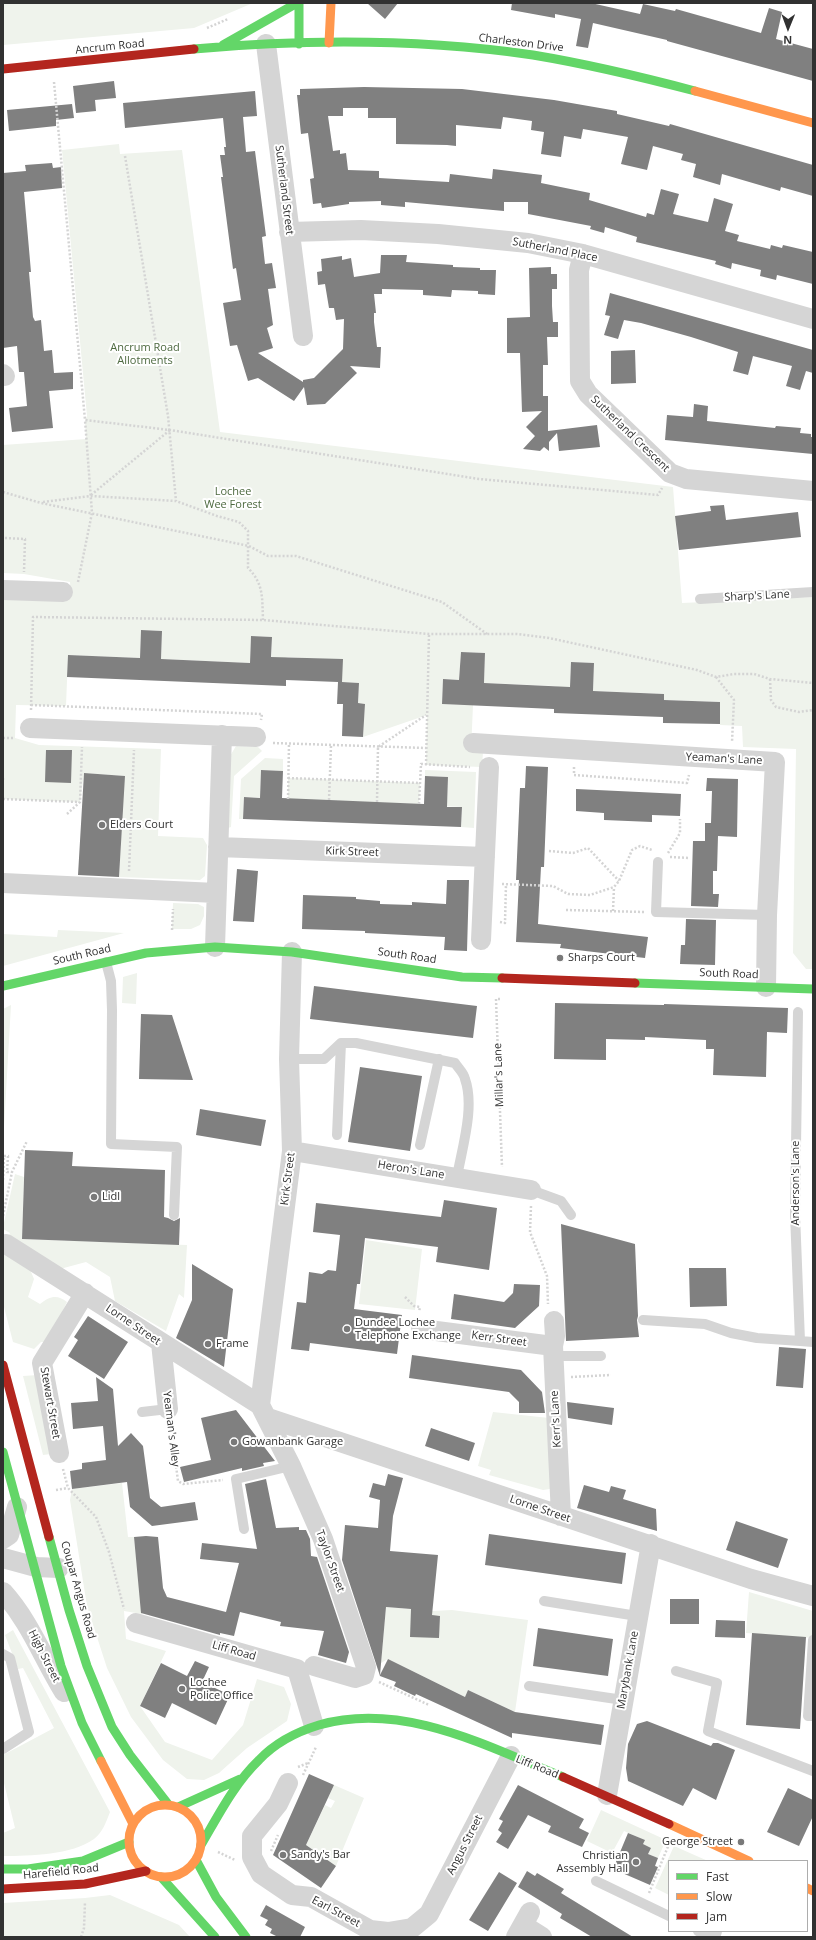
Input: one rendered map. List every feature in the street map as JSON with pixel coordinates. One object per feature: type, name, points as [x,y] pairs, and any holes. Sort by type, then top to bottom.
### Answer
[{"type":"street","points":[[219,48],[298,3],[299,44]]},
{"type":"street","points":[[329,43],[331,3]]},
{"type":"street","name":"Charleston Drive","points":[[219,48],[266,44],[329,43],[397,44],[491,50],[564,60],[653,79],[813,123]]},
{"type":"street","name":"Sutherland Street","points":[[266,44],[303,336]]},
{"type":"street","name":"Ancrum Road","points":[[3,69],[219,48]]},
{"type":"street","name":"Sutherland Place","points":[[289,232],[361,230],[438,234],[528,243],[583,254],[813,319]]},
{"type":"street","name":"Sutherland Crescent","points":[[583,254],[579,270],[580,381],[588,394],[670,473],[686,479],[813,493]]},
{"type":"street","points":[[3,590],[63,592]]},
{"type":"street","points":[[30,728],[259,737]]},
{"type":"street","points":[[215,947],[222,735]]},
{"type":"street","name":"Yeaman's Lane","points":[[472,743],[775,762],[767,915],[766,987]]},
{"type":"street","points":[[481,940],[489,767]]},
{"type":"street","name":"Kirk Street","points":[[218,847],[485,857]]},
{"type":"street","points":[[3,883],[216,893]]},
{"type":"street","name":"South Road","points":[[3,986],[146,953],[178,949],[215,947],[292,952],[462,976],[813,989]]},
{"type":"street","name":"Kirk Street","points":[[264,1411],[292,1151],[289,1059],[292,952]]},
{"type":"street","name":"Heron's Lane","points":[[292,1151],[531,1190]]},
{"type":"street","name":"Lorne Street","points":[[6,1244],[84,1293],[264,1411],[561,1516],[651,1544],[751,1579],[813,1596]]},
{"type":"street","name":"Stewart Street","points":[[59,1453],[42,1363],[84,1293]]},
{"type":"street","name":"Kerr's Lane","points":[[554,1321],[555,1336],[553,1351],[561,1516]]},
{"type":"street","name":"Kerr Street","points":[[421,1329],[553,1351]]},
{"type":"street","name":"Yeaman's Alley","points":[[161,1343],[168,1409]]},
{"type":"street","name":"Coupar Angus Road","points":[[3,1365],[59,1568],[69,1610],[85,1659],[112,1727],[130,1755],[168,1804]]},
{"type":"street","name":"Taylor Street","points":[[264,1411],[291,1466],[323,1539],[366,1667],[364,1675]]},
{"type":"street","points":[[3,1452],[17,1507],[36,1567],[61,1666],[82,1723],[133,1824]]},
{"type":"street","points":[[3,1539],[10,1535],[17,1507]]},
{"type":"street","name":"Marybank Lane","points":[[607,1795],[651,1544]]},
{"type":"street","points":[[3,1558],[36,1567],[59,1568]]},
{"type":"street","name":"High Street","points":[[3,1592],[22,1615],[82,1723]]},
{"type":"street","name":"Liff Road","points":[[136,1623],[297,1669],[314,1726]]},
{"type":"street","points":[[314,1666],[355,1678],[364,1675]]},
{"type":"street","name":"Liff Road","points":[[201,1845],[240,1779],[265,1754],[284,1739],[314,1726],[338,1720],[364,1718],[401,1720],[452,1733],[607,1795],[746,1860]]},
{"type":"street","name":"Angus Street","points":[[412,1928],[429,1914],[511,1756]]},
{"type":"street","name":"Liff Road","points":[[178,1807],[240,1779]]},
{"type":"street","points":[[261,1856],[252,1836],[295,1780]]},
{"type":"street","points":[[168,1804],[178,1807],[188,1813],[196,1822],[200,1833],[201,1845],[196,1860],[189,1867],[181,1873],[171,1876],[161,1876],[146,1871],[137,1863],[131,1853],[129,1842],[133,1824],[139,1815],[147,1809],[157,1805],[168,1804]]},
{"type":"street","name":"Harefield Road","points":[[3,1869],[28,1869],[83,1861],[129,1842]]},
{"type":"street","name":"Earl Street","points":[[261,1856],[261,1874],[292,1895],[311,1897],[370,1930],[388,1932],[412,1928]]},
{"type":"street","points":[[196,1860],[216,1897],[246,1937]]},
{"type":"street","name":"Harefield Road","points":[[3,1889],[85,1884],[146,1871]]},
{"type":"street","points":[[161,1876],[215,1937]]},
{"type":"street","points":[[523,1925],[542,1937]]},
{"type":"lane","name":"Sharp's Lane","points":[[700,599],[813,592]]},
{"type":"lane","points":[[658,862],[656,912],[767,915]]},
{"type":"lane","points":[[106,962],[111,981],[112,1010],[111,1144],[176,1147],[174,1215]]},
{"type":"lane","name":"Anderson's Lane","points":[[798,1012],[795,1214],[800,1341]]},
{"type":"lane","points":[[337,1135],[341,1043]]},
{"type":"lane","points":[[289,1059],[324,1059],[341,1043],[356,1043],[455,1063],[465,1078],[468,1094],[468,1113],[457,1177]]},
{"type":"lane","points":[[420,1145],[439,1059]]},
{"type":"lane","points":[[531,1190],[561,1201],[571,1215]]},
{"type":"lane","points":[[643,1320],[705,1324],[731,1333],[757,1338],[813,1342]]},
{"type":"lane","points":[[553,1351],[601,1356]]},
{"type":"lane","points":[[142,1412],[168,1409]]},
{"type":"lane","points":[[244,1529],[236,1479],[291,1466]]},
{"type":"lane","points":[[544,1601],[638,1616]]},
{"type":"lane","points":[[813,1640],[808,1716],[813,1716]]},
{"type":"lane","points":[[3,1654],[10,1658],[29,1732],[3,1749]]},
{"type":"lane","points":[[676,1671],[717,1682],[708,1731],[813,1771]]},
{"type":"lane","points":[[529,1686],[623,1700]]},
{"type":"lane","points":[[596,1881],[668,1916]]},
{"type":"lane","points":[[700,1932],[709,1937]]},
{"type":"path","points":[[52,64],[85,420],[92,513],[77,583],[63,592]]},
{"type":"path","points":[[125,156],[170,430],[176,500]]},
{"type":"path","points":[[85,420],[170,430],[479,479],[658,495],[670,473]]},
{"type":"path","points":[[91,496],[170,430]]},
{"type":"path","points":[[3,492],[41,503],[249,546],[268,556],[296,556],[442,602],[487,635]]},
{"type":"path","points":[[41,503],[91,496],[176,500],[217,516],[239,522],[248,531],[248,568],[257,577],[262,592],[263,620]]},
{"type":"path","points":[[5,538],[25,539],[24,574]]},
{"type":"path","points":[[30,728],[33,617],[263,620],[429,634],[516,634],[549,638],[697,670],[716,677],[734,674],[754,674],[770,679],[813,683]]},
{"type":"path","points":[[426,765],[429,634]]},
{"type":"path","points":[[716,677],[734,700],[732,759]]},
{"type":"path","points":[[770,679],[771,700],[776,708],[799,712],[813,710]]},
{"type":"path","points":[[31,705],[262,714],[259,737],[274,744],[426,748]]},
{"type":"path","points":[[378,747],[427,715]]},
{"type":"path","points":[[67,814],[80,802],[83,730]]},
{"type":"path","points":[[128,889],[135,732]]},
{"type":"path","points":[[288,799],[289,744]]},
{"type":"path","points":[[329,800],[331,746]]},
{"type":"path","points":[[377,802],[378,747]]},
{"type":"path","points":[[575,750],[574,775],[687,783],[692,757]]},
{"type":"path","points":[[419,804],[421,764],[489,767]]},
{"type":"path","points":[[288,778],[420,783]]},
{"type":"path","points":[[3,799],[80,802]]},
{"type":"path","points":[[680,819],[680,833],[667,856],[674,858],[690,858]]},
{"type":"path","points":[[484,883],[553,886],[568,894],[590,895],[614,887],[619,881],[632,850],[640,846],[654,851]]},
{"type":"path","points":[[549,851],[573,853],[588,848],[619,881]]},
{"type":"path","points":[[613,911],[614,887]]},
{"type":"path","points":[[173,891],[172,929],[178,949]]},
{"type":"path","points":[[566,910],[656,912]]},
{"type":"path","name":"Millar's Lane","points":[[499,1185],[503,1158],[496,999],[502,998]]},
{"type":"path","points":[[3,1216],[12,1172],[27,1141]]},
{"type":"path","points":[[3,1180],[4,1156],[8,1156],[7,1172],[12,1172]]},
{"type":"path","points":[[531,1190],[530,1232],[546,1276],[548,1319],[554,1321]]},
{"type":"path","points":[[554,1378],[610,1375]]},
{"type":"path","name":"Yeaman's Alley","points":[[168,1409],[178,1481],[182,1484],[236,1479]]},
{"type":"path","points":[[59,1453],[68,1488],[96,1517],[109,1552],[124,1611],[136,1623]]},
{"type":"path","points":[[364,1675],[432,1706]]},
{"type":"path","points":[[295,1780],[317,1744],[314,1726]]},
{"type":"path","points":[[201,1845],[240,1863],[261,1856],[278,1834]]},
{"type":"path","points":[[644,1904],[660,1869],[671,1839]]},
{"type":"path","points":[[81,1937],[84,1928],[85,1898]]},
{"type":"green space","points":[[3,3],[253,3],[194,28],[3,45]]},
{"type":"green space","points":[[119,144],[120,154],[182,150],[220,432],[673,487],[682,603],[813,597],[813,969],[806,969],[793,953],[796,749],[743,747],[742,726],[720,725],[720,702],[664,700],[664,694],[593,691],[594,663],[571,662],[570,691],[555,686],[484,683],[485,653],[461,652],[459,680],[443,679],[442,704],[473,705],[471,751],[483,752],[482,767],[426,765],[427,715],[363,737],[365,704],[358,703],[359,683],[342,682],[342,660],[288,657],[271,664],[272,637],[251,636],[250,663],[161,659],[162,631],[141,630],[140,658],[68,655],[66,706],[16,705],[15,738],[39,745],[161,749],[158,836],[203,838],[207,845],[205,876],[200,880],[119,877],[124,776],[84,773],[80,802],[3,799],[3,596],[71,596],[70,582],[24,574],[3,573],[3,445],[86,439],[85,420],[87,416],[62,150]]},
{"type":"green space","points":[[236,746],[258,747],[262,751],[234,776],[231,827],[228,828],[230,756]]},
{"type":"green space","points":[[265,758],[283,759],[283,771],[261,770],[260,794],[265,794],[265,798],[244,797],[243,819],[239,819],[241,779]]},
{"type":"green space","points":[[425,770],[476,772],[474,828],[461,827],[462,807],[441,806],[447,802],[448,777],[425,776]]},
{"type":"green space","points":[[288,778],[420,783],[419,804],[288,799]]},
{"type":"green space","points":[[173,903],[198,904],[204,907],[204,916],[200,925],[191,929],[172,929]]},
{"type":"green space","points":[[58,930],[124,933],[3,966],[3,934],[57,937]]},
{"type":"green space","points":[[137,973],[136,1004],[122,1003],[123,977]]},
{"type":"green space","points":[[11,1005],[3,1145],[3,1009]]},
{"type":"green space","points":[[15,1174],[24,1177],[22,1239],[187,1245],[184,1298],[179,1294],[166,1331],[115,1301],[110,1277],[86,1262],[60,1269],[8,1238],[10,1233],[3,1229],[3,1227]]},
{"type":"green space","points":[[366,1240],[422,1249],[415,1310],[359,1304]]},
{"type":"green space","points":[[3,1252],[29,1267],[34,1279],[28,1297],[40,1304],[47,1299],[54,1297],[63,1299],[67,1302],[47,1342],[41,1342],[34,1349],[13,1342],[3,1303]]},
{"type":"green space","points":[[38,1375],[51,1454],[43,1455],[23,1376]]},
{"type":"green space","points":[[493,1412],[549,1418],[550,1489],[543,1490],[489,1475],[491,1470],[478,1466]]},
{"type":"green space","points":[[122,1483],[128,1537],[134,1537],[142,1614],[124,1611],[126,1639],[166,1651],[140,1706],[165,1742],[212,1760],[243,1725],[257,1679],[284,1687],[291,1704],[287,1721],[247,1748],[219,1773],[204,1780],[187,1779],[163,1760],[131,1717],[107,1668],[87,1606],[70,1500],[72,1489]]},
{"type":"green space","points":[[749,1592],[813,1611],[813,1638],[746,1633]]},
{"type":"green space","points":[[386,1607],[433,1611],[452,1610],[528,1620],[515,1712],[468,1690],[465,1697],[388,1659],[381,1663]]},
{"type":"green space","points":[[13,1630],[110,1812],[102,1830],[94,1839],[74,1848],[50,1854],[3,1856],[3,1833],[15,1828],[3,1779],[3,1755],[54,1728],[23,1668],[18,1669],[5,1635]]},
{"type":"green space","points":[[334,1785],[364,1798],[336,1866],[306,1845],[325,1805],[331,1808],[335,1801],[328,1798]]},
{"type":"green space","points":[[601,1810],[666,1840],[658,1858],[648,1854],[651,1848],[643,1844],[644,1840],[624,1831],[612,1853],[587,1841]]},
{"type":"green space","points":[[674,1846],[706,1860],[668,1860],[668,1894],[655,1888]]},
{"type":"green space","points":[[110,1895],[179,1925],[190,1937],[3,1937],[3,1903]]},
{"type":"building","points":[[367,3],[398,3],[385,19]]},
{"type":"building","points":[[512,3],[591,3],[640,14],[643,4],[675,11],[676,9],[761,33],[769,8],[782,12],[776,39],[813,49],[813,81],[667,40],[593,23],[588,48],[576,46],[581,19],[555,14],[555,18],[511,10]]},
{"type":"building","points":[[114,81],[116,98],[95,100],[96,111],[76,113],[73,86]]},
{"type":"building","points":[[364,87],[462,89],[554,100],[617,111],[617,114],[669,126],[670,124],[813,165],[813,196],[781,187],[780,191],[722,174],[720,185],[693,177],[696,164],[681,160],[683,154],[653,146],[647,170],[621,164],[628,137],[583,129],[581,139],[564,136],[561,157],[541,154],[544,132],[531,130],[532,121],[503,117],[501,129],[456,125],[456,146],[396,144],[396,118],[368,118],[368,108],[343,108],[343,116],[328,116],[333,151],[340,150],[340,154],[346,153],[348,170],[379,171],[379,178],[449,182],[450,174],[492,179],[493,169],[542,175],[541,183],[590,193],[589,200],[646,217],[647,213],[654,215],[661,189],[679,194],[673,214],[708,222],[714,198],[733,204],[725,231],[739,235],[737,241],[770,249],[771,245],[782,248],[783,245],[813,252],[813,284],[777,275],[776,280],[760,276],[761,270],[732,263],[731,269],[715,264],[716,261],[636,242],[637,237],[605,227],[604,233],[590,229],[591,226],[528,214],[528,202],[504,202],[504,211],[405,202],[405,207],[381,205],[381,201],[349,202],[349,204],[322,208],[321,203],[313,204],[310,179],[314,178],[308,133],[301,134],[297,95],[300,95],[300,89]]},
{"type":"building","points":[[255,91],[257,116],[243,117],[246,152],[255,151],[266,236],[262,237],[265,264],[272,263],[276,288],[268,289],[273,325],[267,328],[273,348],[258,353],[303,382],[303,380],[314,378],[343,349],[344,319],[336,320],[334,308],[329,308],[325,284],[318,285],[317,272],[322,271],[321,259],[342,256],[342,260],[351,258],[354,277],[380,273],[381,255],[407,255],[406,262],[453,265],[453,267],[480,268],[480,270],[496,270],[495,295],[478,294],[478,291],[452,290],[451,297],[423,295],[423,290],[382,289],[382,294],[374,294],[376,313],[374,313],[374,322],[377,347],[381,347],[380,368],[350,366],[357,373],[325,404],[307,405],[304,387],[294,401],[258,378],[248,381],[237,345],[230,346],[223,303],[241,300],[236,268],[233,269],[221,177],[223,177],[220,155],[225,155],[224,147],[226,147],[223,118],[125,128],[123,103]]},
{"type":"building","points":[[72,104],[74,118],[56,120],[56,126],[9,131],[7,110]]},
{"type":"building","points":[[52,163],[53,168],[61,167],[62,188],[24,192],[31,272],[29,272],[33,317],[35,321],[41,320],[44,351],[52,350],[54,373],[73,372],[73,389],[49,391],[53,428],[12,432],[9,408],[27,406],[24,372],[19,372],[17,346],[3,348],[3,173],[26,171],[25,165]]},
{"type":"building","points":[[551,267],[551,274],[557,274],[557,289],[552,289],[552,306],[553,322],[558,322],[558,337],[547,337],[548,365],[543,365],[543,396],[548,396],[548,431],[597,425],[600,447],[559,451],[557,433],[549,442],[549,451],[544,447],[540,451],[523,449],[535,436],[526,427],[542,411],[522,412],[520,353],[507,353],[507,318],[530,317],[529,268]]},
{"type":"building","points":[[610,293],[813,350],[813,373],[806,371],[800,390],[786,386],[792,366],[753,356],[748,375],[733,371],[738,352],[691,337],[641,323],[624,320],[618,339],[604,335],[610,316],[605,315]]},
{"type":"building","points":[[635,350],[636,383],[611,384],[611,351]]},
{"type":"building","points":[[694,404],[708,406],[707,421],[775,428],[776,426],[801,428],[800,433],[811,434],[811,437],[813,437],[813,454],[665,440],[667,415],[693,417]]},
{"type":"building","points":[[724,505],[726,520],[798,512],[801,537],[679,550],[675,516],[711,511],[710,506]]},
{"type":"building","points":[[141,630],[162,631],[161,659],[250,663],[251,636],[272,637],[271,657],[343,659],[342,682],[359,683],[358,703],[365,704],[363,737],[342,736],[343,704],[337,704],[338,682],[286,680],[286,686],[67,677],[68,655],[140,658]]},
{"type":"building","points":[[461,652],[485,653],[484,683],[570,687],[571,662],[594,663],[593,691],[664,694],[664,700],[720,702],[720,724],[663,723],[663,717],[554,713],[554,709],[442,704],[443,679],[459,680]]},
{"type":"building","points":[[46,750],[72,750],[71,783],[45,782]]},
{"type":"building","points":[[526,766],[548,767],[544,867],[541,867],[538,924],[648,937],[645,958],[560,948],[561,944],[516,942],[519,880],[516,880],[520,788],[525,788]]},
{"type":"building","points":[[261,770],[283,771],[282,798],[424,804],[425,776],[448,777],[447,807],[462,807],[461,827],[243,819],[244,797],[260,798]]},
{"type":"building","name":"Elders Court","points":[[84,773],[125,776],[119,877],[78,875]]},
{"type":"building","points":[[707,778],[738,779],[737,837],[718,836],[717,871],[713,871],[713,894],[719,894],[718,907],[691,906],[693,841],[705,841],[705,823],[711,823],[712,791],[706,791]]},
{"type":"building","points":[[576,789],[681,794],[680,816],[652,815],[652,822],[604,820],[604,813],[576,811]]},
{"type":"building","points":[[237,869],[258,871],[254,922],[233,921]]},
{"type":"building","points":[[447,880],[469,880],[467,951],[444,950],[445,937],[365,933],[365,931],[302,929],[303,895],[356,897],[356,899],[380,901],[380,904],[412,905],[412,902],[446,904]]},
{"type":"building","points":[[686,919],[716,920],[715,965],[680,964],[681,945],[685,945]]},
{"type":"building","points":[[314,986],[477,1006],[473,1038],[310,1019]]},
{"type":"building","points":[[555,1003],[664,1004],[788,1008],[787,1033],[767,1032],[766,1077],[713,1075],[714,1049],[706,1049],[706,1040],[645,1037],[645,1040],[606,1039],[606,1060],[554,1059]]},
{"type":"building","points":[[141,1014],[172,1015],[193,1080],[139,1079]]},
{"type":"building","points":[[360,1067],[422,1076],[410,1151],[348,1142]]},
{"type":"building","points":[[200,1109],[266,1120],[261,1146],[196,1135]]},
{"type":"building","name":"Lidl","points":[[25,1150],[73,1152],[72,1166],[165,1170],[164,1217],[174,1221],[180,1218],[179,1245],[22,1239]]},
{"type":"building","points":[[444,1200],[497,1208],[489,1270],[436,1262],[438,1247],[365,1238],[360,1284],[357,1284],[354,1309],[402,1315],[397,1354],[310,1343],[309,1351],[291,1349],[297,1302],[306,1303],[309,1272],[322,1274],[328,1270],[336,1271],[340,1235],[313,1232],[316,1203],[441,1217]]},
{"type":"building","points":[[561,1224],[635,1244],[637,1320],[639,1337],[566,1341]]},
{"type":"building","points":[[192,1264],[233,1289],[224,1367],[176,1338],[192,1300]]},
{"type":"building","points":[[689,1268],[726,1268],[727,1306],[690,1307]]},
{"type":"building","points":[[514,1284],[540,1285],[539,1306],[515,1328],[451,1319],[454,1294],[504,1302],[513,1293]]},
{"type":"building","points":[[88,1316],[128,1342],[104,1379],[68,1356],[78,1340],[74,1337]]},
{"type":"building","points":[[779,1347],[806,1349],[803,1388],[776,1386]]},
{"type":"building","points":[[412,1355],[521,1370],[542,1392],[545,1413],[519,1413],[519,1402],[509,1392],[409,1378]]},
{"type":"building","points":[[96,1377],[113,1389],[118,1446],[131,1433],[143,1446],[150,1498],[161,1507],[195,1502],[198,1520],[152,1526],[130,1507],[127,1482],[72,1489],[70,1471],[82,1469],[82,1463],[106,1460],[103,1426],[73,1429],[71,1403],[98,1401]]},
{"type":"building","points":[[567,1402],[614,1408],[612,1425],[568,1418]]},
{"type":"building","name":"Gowanbank Garage","points":[[236,1410],[275,1461],[263,1463],[264,1466],[242,1471],[242,1468],[184,1482],[180,1467],[211,1460],[201,1418]]},
{"type":"building","points":[[431,1428],[475,1443],[469,1461],[425,1446]]},
{"type":"building","points":[[388,1474],[403,1478],[393,1516],[390,1551],[438,1555],[432,1615],[440,1616],[439,1638],[410,1637],[411,1609],[386,1607],[380,1675],[388,1659],[465,1697],[468,1690],[515,1712],[604,1725],[601,1745],[512,1733],[512,1738],[416,1694],[415,1696],[394,1686],[396,1682],[380,1676],[342,1560],[345,1525],[378,1528],[380,1500],[369,1497],[373,1483],[385,1486]]},
{"type":"building","points":[[266,1479],[276,1528],[299,1527],[299,1530],[306,1530],[310,1539],[311,1556],[317,1557],[349,1652],[346,1663],[318,1655],[324,1631],[280,1626],[281,1622],[240,1612],[234,1636],[220,1633],[220,1635],[141,1613],[134,1537],[146,1536],[158,1537],[163,1588],[167,1597],[226,1612],[239,1563],[200,1559],[202,1543],[257,1549],[245,1484]]},
{"type":"building","points":[[584,1485],[609,1492],[611,1486],[626,1490],[623,1499],[656,1509],[657,1531],[577,1508]]},
{"type":"building","points":[[736,1521],[788,1539],[778,1568],[726,1550]]},
{"type":"building","points":[[489,1534],[626,1553],[622,1584],[485,1565]]},
{"type":"building","points":[[670,1599],[699,1599],[699,1624],[670,1624]]},
{"type":"building","points":[[716,1620],[745,1621],[745,1638],[715,1637]]},
{"type":"building","points":[[538,1628],[613,1639],[608,1676],[533,1666]]},
{"type":"building","points":[[752,1633],[806,1637],[800,1729],[746,1725]]},
{"type":"building","name":"Lochee Police Office","points":[[195,1661],[209,1667],[202,1682],[230,1695],[216,1725],[172,1703],[165,1718],[140,1706],[161,1663],[187,1676]]},
{"type":"building","points":[[647,1721],[711,1746],[713,1743],[718,1743],[735,1750],[716,1800],[693,1788],[683,1806],[628,1781],[626,1768],[628,1744],[637,1724]]},
{"type":"building","points":[[309,1774],[334,1785],[306,1845],[336,1866],[321,1888],[273,1855]]},
{"type":"building","points":[[518,1785],[584,1819],[579,1828],[589,1833],[582,1847],[548,1832],[551,1826],[528,1815],[508,1849],[496,1842],[502,1833],[498,1830],[503,1821],[499,1819]]},
{"type":"building","points":[[788,1788],[813,1800],[813,1816],[799,1846],[767,1832]]},
{"type":"building","name":"Christian Assembly Hall","points":[[628,1833],[645,1840],[643,1844],[651,1848],[648,1854],[658,1858],[655,1866],[658,1867],[650,1885],[613,1869]]},
{"type":"building","points":[[527,1871],[535,1876],[537,1873],[564,1889],[561,1893],[633,1937],[592,1937],[560,1918],[562,1914],[518,1887]]},
{"type":"building","points":[[499,1872],[517,1883],[488,1931],[469,1920]]},
{"type":"building","points":[[266,1905],[305,1927],[300,1937],[278,1937],[270,1933],[272,1929],[265,1925],[268,1920],[260,1916]]},
{"type":"traffic: fast","points":[[223,45],[297,3]]},
{"type":"traffic: fast","points":[[299,3],[299,44]]},
{"type":"traffic: fast","points":[[194,49],[278,43],[321,42],[406,43],[449,46],[533,55],[614,71],[695,91]]},
{"type":"traffic: fast","points":[[3,986],[146,953],[215,947],[292,952],[462,977],[502,978]]},
{"type":"traffic: fast","points":[[635,983],[813,989]]},
{"type":"traffic: fast","points":[[3,1452],[61,1666],[82,1723],[101,1761]]},
{"type":"traffic: fast","points":[[49,1537],[69,1610],[87,1666],[112,1727],[130,1755],[168,1804]]},
{"type":"traffic: fast","points":[[201,1845],[220,1812],[242,1779],[250,1769],[272,1748],[302,1731],[319,1725],[350,1719],[382,1719],[413,1723],[444,1730],[504,1752],[563,1777]]},
{"type":"traffic: fast","points":[[178,1807],[240,1779]]},
{"type":"traffic: fast","points":[[3,1869],[28,1869],[83,1861],[129,1842]]},
{"type":"traffic: fast","points":[[196,1860],[216,1897],[246,1937]]},
{"type":"traffic: fast","points":[[161,1877],[215,1937]]},
{"type":"traffic: slow","points":[[329,43],[331,3]]},
{"type":"traffic: slow","points":[[695,91],[813,123]]},
{"type":"traffic: slow","points":[[101,1761],[133,1824]]},
{"type":"traffic: slow","points":[[165,1805],[185,1811],[195,1821],[201,1841],[195,1861],[185,1871],[165,1877],[145,1871],[135,1861],[129,1841],[135,1821],[145,1811],[165,1805]]},
{"type":"traffic: slow","points":[[669,1824],[747,1860]]},
{"type":"traffic: slow","points":[[808,1888],[813,1891]]},
{"type":"traffic: jam","points":[[3,69],[194,49]]},
{"type":"traffic: jam","points":[[502,978],[635,983]]},
{"type":"traffic: jam","points":[[3,1365],[49,1537]]},
{"type":"traffic: jam","points":[[563,1777],[669,1824]]},
{"type":"traffic: jam","points":[[3,1889],[85,1884],[146,1871]]},
{"type":"place","name":"Elders Court","points":[[102,825]]},
{"type":"place","name":"Sharps Court","points":[[560,958]]},
{"type":"place","name":"Lidl","points":[[94,1197]]},
{"type":"place","name":"Dundee Lochee Telephone Exchange","points":[[347,1329]]},
{"type":"place","name":"Frame","points":[[208,1344]]},
{"type":"place","name":"Gowanbank Garage","points":[[234,1442]]},
{"type":"place","name":"Lochee Police Office","points":[[182,1689]]},
{"type":"place","name":"George Street","points":[[741,1842]]},
{"type":"place","name":"Sandy's Bar","points":[[283,1855]]},
{"type":"place","name":"Christian Assembly Hall","points":[[636,1862]]},
{"type":"park label","name":"Ancrum Road Allotments","points":[[145,354]]},
{"type":"park label","name":"Lochee Wee Forest","points":[[233,498]]}]
